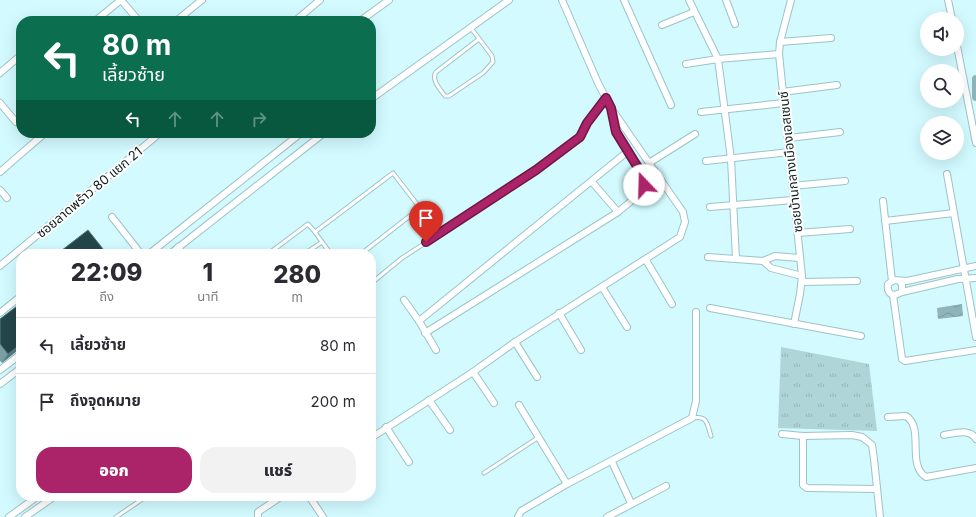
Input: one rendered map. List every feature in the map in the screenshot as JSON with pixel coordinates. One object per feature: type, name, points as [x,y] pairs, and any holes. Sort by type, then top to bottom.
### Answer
[{"type":"street","points":[[101,16],[121,0],[135,16]]},
{"type":"street","points":[[182,16],[202,0]]},
{"type":"street","points":[[301,16],[320,0]]},
{"type":"street","points":[[367,16],[389,0]]},
{"type":"street","points":[[376,95],[509,0]]},
{"type":"street","points":[[376,434],[473,372],[515,342],[680,237],[686,222],[683,212],[611,108],[562,0]]},
{"type":"street","points":[[624,0],[671,105]]},
{"type":"street","points":[[688,0],[718,59],[731,158],[736,259]]},
{"type":"street","points":[[726,0],[735,24]]},
{"type":"street","name":"ซอยบ้านกลางเมืองเอสเซนซ์","points":[[791,0],[780,42],[779,54],[782,92],[789,138],[793,200],[798,233],[802,279],[794,324]]},
{"type":"street","points":[[948,0],[951,12]]},
{"type":"street","points":[[662,25],[694,12]]},
{"type":"street","points":[[780,42],[831,38]]},
{"type":"street","points":[[686,64],[718,59],[779,54]]},
{"type":"street","points":[[959,56],[976,143]]},
{"type":"street","points":[[0,73],[16,59]]},
{"type":"street","points":[[782,92],[837,85]]},
{"type":"street","points":[[0,103],[16,122]]},
{"type":"street","points":[[701,112],[784,103]]},
{"type":"street","points":[[425,334],[618,212],[641,193],[645,179],[616,132],[611,108]]},
{"type":"street","points":[[789,138],[840,132]]},
{"type":"street","points":[[648,163],[695,134]]},
{"type":"street","points":[[0,172],[39,138]]},
{"type":"street","name":"ซอยลาดพร้าว 80 แยก 21","points":[[20,249],[154,138]]},
{"type":"street","points":[[155,249],[295,138]]},
{"type":"street","points":[[176,249],[318,138]]},
{"type":"street","points":[[419,321],[592,182],[627,152]]},
{"type":"street","points":[[706,162],[790,152]]},
{"type":"street","points":[[947,174],[976,337]]},
{"type":"street","points":[[792,186],[845,181]]},
{"type":"street","points":[[592,182],[618,212]]},
{"type":"street","points":[[0,190],[7,198]]},
{"type":"street","points":[[710,207],[793,200]]},
{"type":"street","points":[[883,201],[892,281]]},
{"type":"street","points":[[886,221],[954,213]]},
{"type":"street","points":[[112,218],[137,249]]},
{"type":"street","points":[[798,233],[850,229]]},
{"type":"street","name":"ซอยลาดพร้าว 80 แยก 21","points":[[0,266],[16,253]]},
{"type":"street","points":[[708,257],[763,261],[775,256],[799,258]]},
{"type":"street","points":[[646,260],[672,304]]},
{"type":"street","points":[[763,261],[771,268],[802,279],[857,281]]},
{"type":"street","points":[[976,266],[964,270],[907,281],[892,281],[888,284],[888,290],[893,295],[902,359],[905,361],[976,350]]},
{"type":"street","points":[[893,295],[965,279],[976,278]]},
{"type":"street","points":[[899,281],[902,284],[902,292]]},
{"type":"street","points":[[602,287],[627,328]]},
{"type":"street","points":[[0,313],[16,300]]},
{"type":"street","points":[[404,300],[419,321],[425,334],[436,350]]},
{"type":"street","points":[[710,308],[860,336]]},
{"type":"street","points":[[518,517],[521,511],[567,484],[612,462],[692,418],[696,401],[696,312]]},
{"type":"street","points":[[559,314],[581,350]]},
{"type":"street","points":[[515,342],[537,377]]},
{"type":"street","points":[[0,370],[16,358]]},
{"type":"street","points":[[0,384],[16,372]]},
{"type":"street","points":[[473,372],[494,403]]},
{"type":"street","points":[[429,400],[450,430]]},
{"type":"street","points":[[519,405],[567,484]]},
{"type":"street","points":[[888,417],[906,416],[913,423],[919,470],[926,477],[976,468]]},
{"type":"street","points":[[386,427],[409,462]]},
{"type":"street","points":[[944,435],[968,432],[974,435],[976,439]]},
{"type":"street","points":[[782,434],[803,436],[862,437],[872,445],[880,517]]},
{"type":"street","points":[[803,436],[802,478],[803,485],[807,488],[877,489]]},
{"type":"street","points":[[612,462],[631,503]]},
{"type":"street","points":[[606,517],[666,486]]},
{"type":"street","points":[[9,517],[31,501]]},
{"type":"street","points":[[26,517],[48,501]]},
{"type":"street","points":[[312,501],[323,517]]},
{"type":"street","points":[[258,517],[258,512],[272,502]]},
{"type":"street","points":[[617,511],[621,517]]},
{"type":"lane","points":[[471,28],[492,56],[492,64],[480,75],[449,96],[445,96],[434,80],[433,76],[436,72],[479,39]]},
{"type":"lane","points":[[376,279],[402,258],[536,170],[580,137],[587,123],[606,98]]},
{"type":"lane","points":[[315,232],[393,173],[420,208],[367,249]]},
{"type":"lane","points":[[275,249],[308,224],[327,249]]},
{"type":"lane","points":[[312,249],[322,242]]},
{"type":"lane","points":[[692,418],[699,417],[704,419],[708,423],[711,436]]},
{"type":"lane","points":[[484,473],[539,437]]},
{"type":"lane","points":[[116,517],[140,501]]},
{"type":"green space","points":[[781,347],[869,364],[877,431],[778,428]]},
{"type":"water","points":[[962,304],[963,316],[938,319],[937,308]]},
{"type":"building","points":[[88,230],[103,249],[63,249]]},
{"type":"building","points":[[16,307],[16,348],[8,354],[0,344],[0,319]]},
{"type":"waterway","points":[[976,79],[976,97]]},
{"type":"route","points":[[426,242],[536,170],[580,137],[587,123],[606,98],[611,108],[612,121],[616,132],[627,152],[642,173],[645,179],[644,185]]}]
